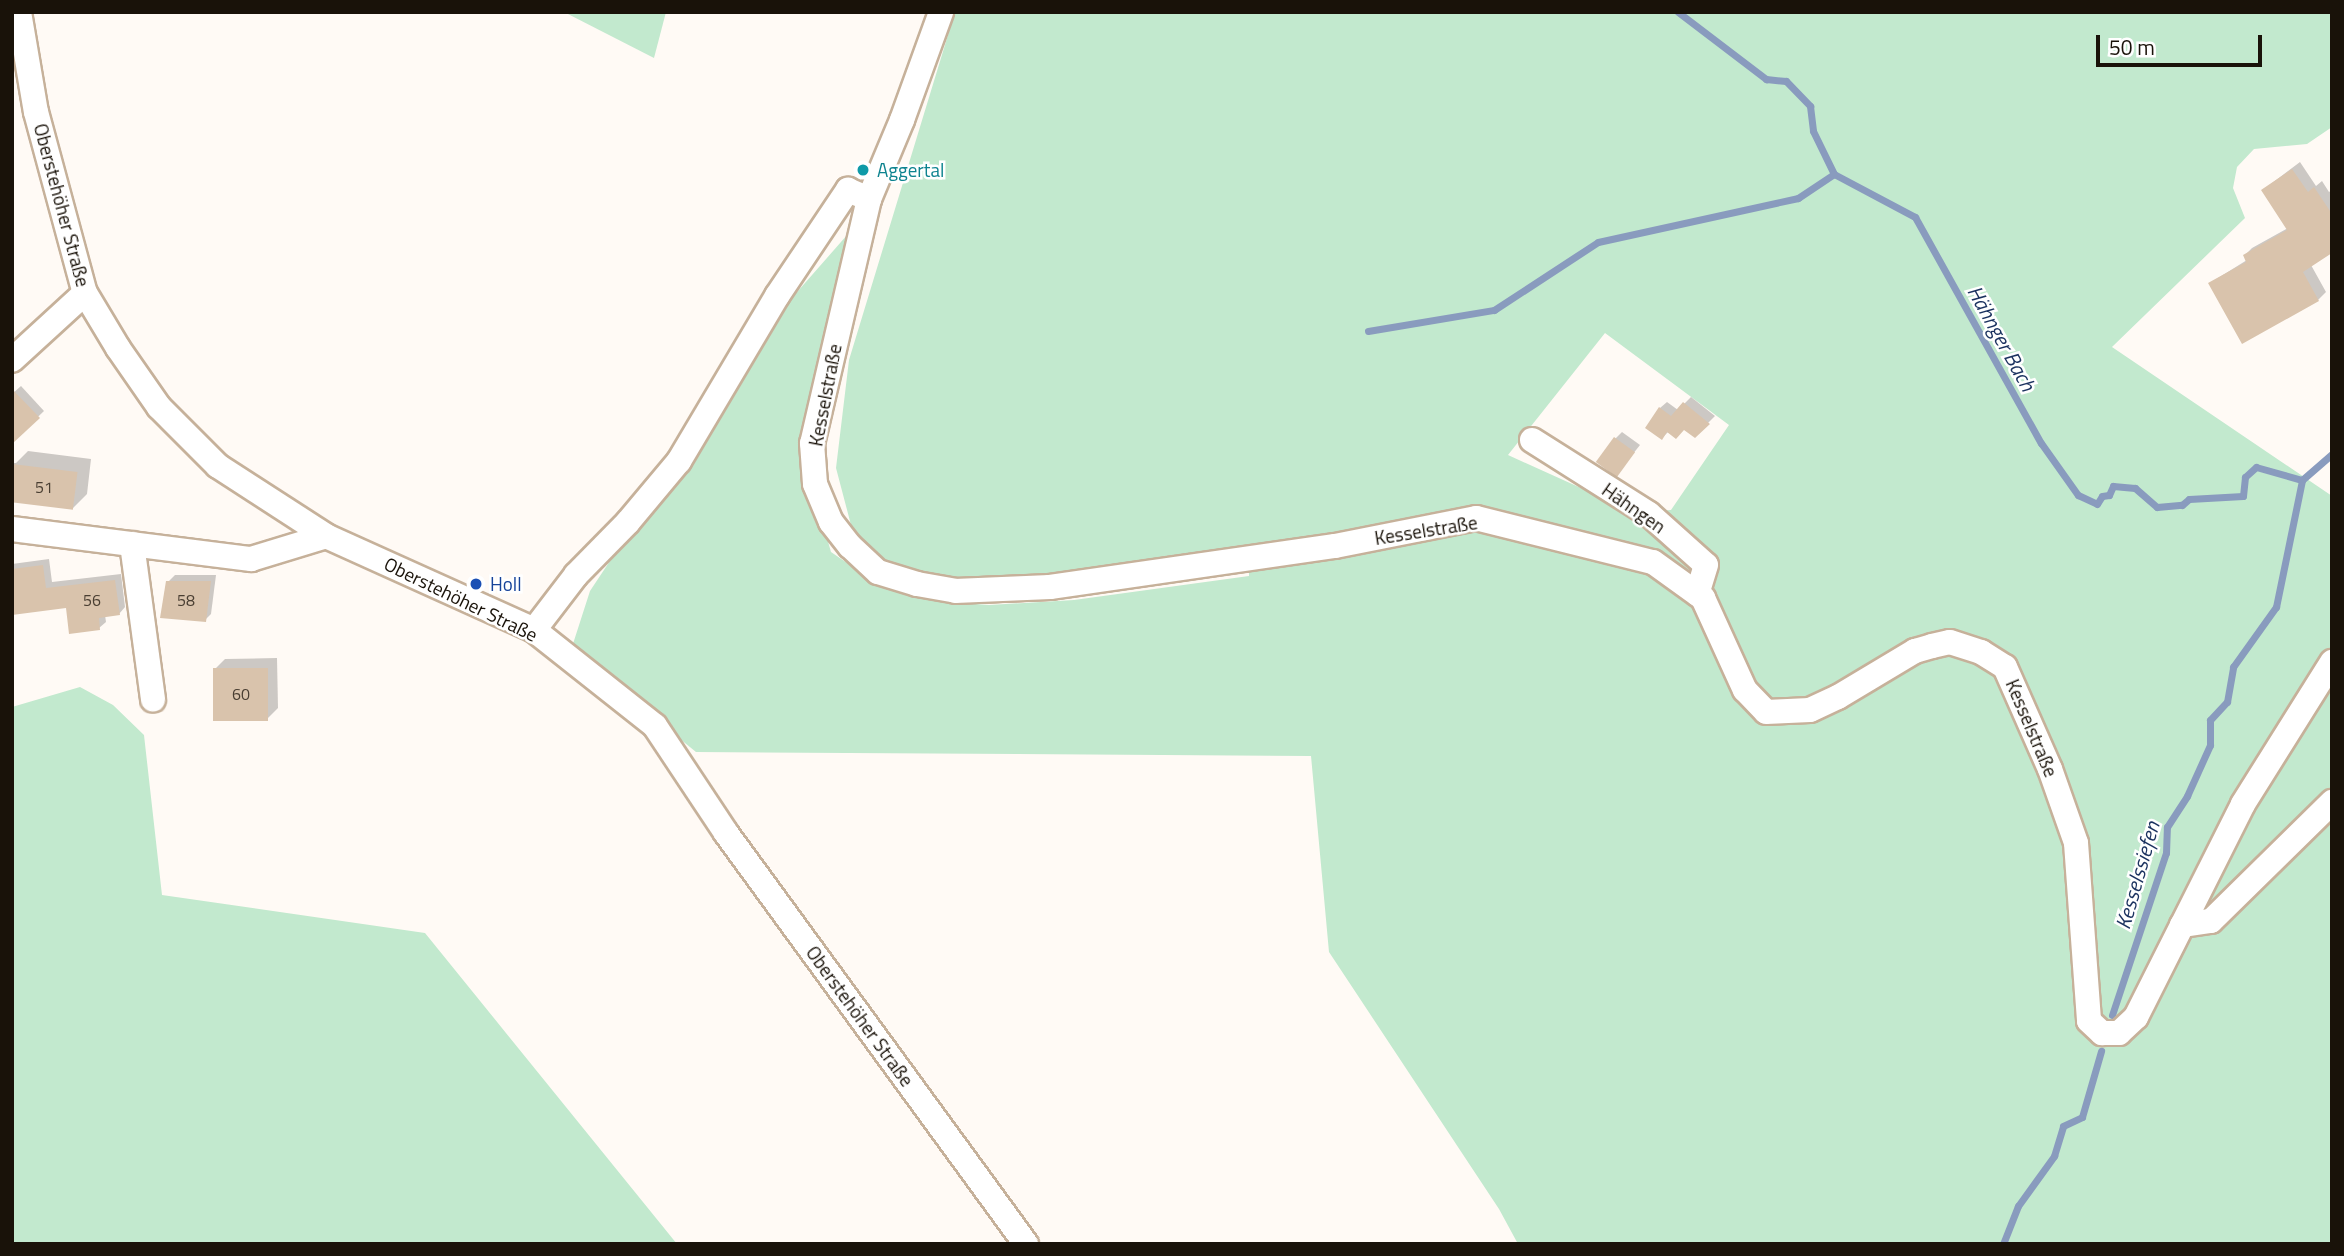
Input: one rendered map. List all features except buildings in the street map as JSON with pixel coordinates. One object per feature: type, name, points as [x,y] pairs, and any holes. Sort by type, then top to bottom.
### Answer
[{"type":"street","name":"Oberstehöher Straße","points":[[19,12],[36,112],[85,293],[118,348],[159,407],[218,466],[326,536],[534,630],[655,726],[726,833],[1026,1244]]},
{"type":"street","name":"Kesselstraße","points":[[941,12],[902,120],[869,199],[812,443],[815,484],[831,522],[850,546],[878,572],[917,584],[955,591],[1051,587],[1335,546],[1476,518],[1653,562],[1703,598],[1745,690],[1766,712],[1810,710],[1838,697],[1915,651],[1950,642],[1967,646],[2006,667],[2050,769],[2076,843],[2089,1021],[2102,1033],[2119,1033],[2136,1017],[2243,803],[2332,662]]},
{"type":"street","points":[[534,630],[576,575],[628,522],[679,461],[777,296],[849,190],[869,199]]},
{"type":"street","points":[[12,360],[85,293]]},
{"type":"street","name":"Hähngen","points":[[1532,440],[1649,514],[1706,565],[1697,594]]},
{"type":"street","points":[[12,529],[251,559],[326,536]]},
{"type":"street","points":[[132,544],[153,700]]},
{"type":"street","points":[[2182,925],[2211,921],[2332,802]]},
{"type":"green space","points":[[564,12],[666,12],[654,58]]},
{"type":"green space","points":[[955,12],[2332,12],[2332,127],[2307,144],[2254,149],[2237,167],[2233,188],[2245,218],[2112,347],[2332,496],[2332,1244],[1518,1244],[1499,1209],[1329,952],[1311,756],[696,752],[571,650],[590,591],[762,332],[855,226],[807,468],[831,552],[878,584],[936,601],[989,605],[1074,600],[1249,576],[1249,549],[1045,575],[956,578],[916,571],[879,558],[851,525],[836,468],[849,360]],"holes":[[[1605,333],[1729,425],[1671,510],[1634,512],[1508,455]]]},
{"type":"green space","points":[[80,687],[113,705],[144,735],[162,895],[425,933],[677,1244],[12,1244],[12,707]]},
{"type":"waterway","name":"Hähnger Bach","points":[[1678,12],[1766,79],[1786,81],[1810,106],[1813,131],[1834,174],[1915,217],[2041,443],[2078,495],[2097,504],[2102,496],[2109,495],[2113,486],[2135,488],[2157,507],[2182,505],[2189,499],[2243,496],[2245,477],[2256,467],[2302,480],[2332,454]]},
{"type":"waterway","points":[[1368,331],[1494,310],[1598,242],[1798,198],[1834,174]]},
{"type":"waterway","name":"Kesselssiefen","points":[[2112,1015],[2166,853],[2167,827],[2187,796],[2210,745],[2210,720],[2227,702],[2233,667],[2276,607],[2302,480]]},
{"type":"waterway","name":"Kesselssiefen","points":[[2003,1244],[2018,1206],[2054,1156],[2063,1126],[2082,1117],[2101,1051]]},
{"type":"place","name":"Aggertal","points":[[863,170]]},
{"type":"place","name":"Holl","points":[[476,584]]}]
